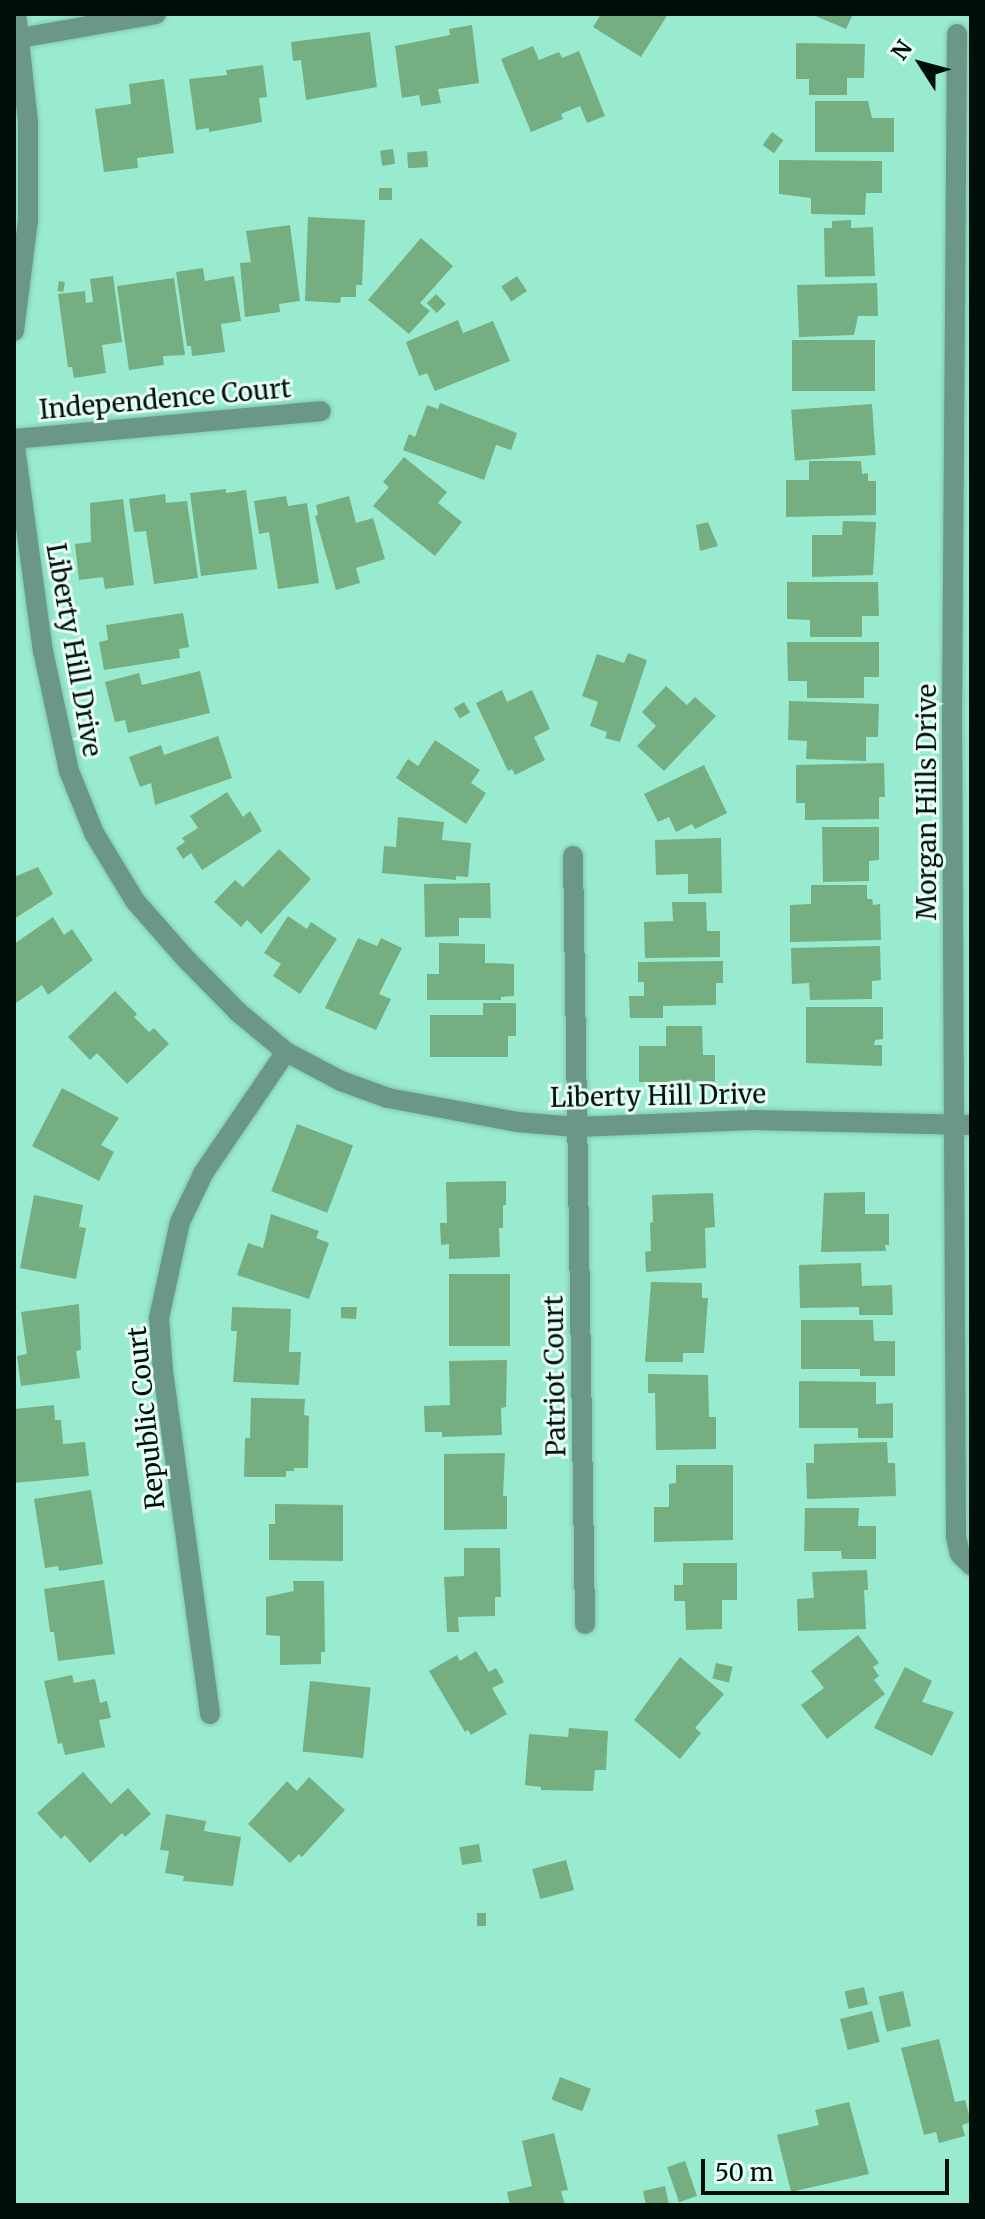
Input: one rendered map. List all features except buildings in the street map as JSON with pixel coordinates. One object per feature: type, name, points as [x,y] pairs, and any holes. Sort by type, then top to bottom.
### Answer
[{"type":"street","points":[[14,331],[28,220],[28,122],[16,14]]},
{"type":"street","points":[[20,38],[156,14]]},
{"type":"street","name":"Morgan Hills Drive","points":[[957,34],[962,1126],[956,1537],[960,1554],[971,1565]]},
{"type":"street","name":"Independence Court","points":[[14,440],[321,411]]},
{"type":"street","name":"Liberty Hill Drive","points":[[14,440],[43,651],[69,771],[94,833],[135,901],[238,1012],[286,1052],[341,1081],[388,1098],[517,1122],[577,1127],[752,1120],[962,1126]]},
{"type":"street","name":"Patriot Court","points":[[573,856],[585,1624]]},
{"type":"street","name":"Republic Court","points":[[210,1714],[163,1371],[159,1318],[171,1259],[186,1210],[204,1172],[286,1052]]}]
